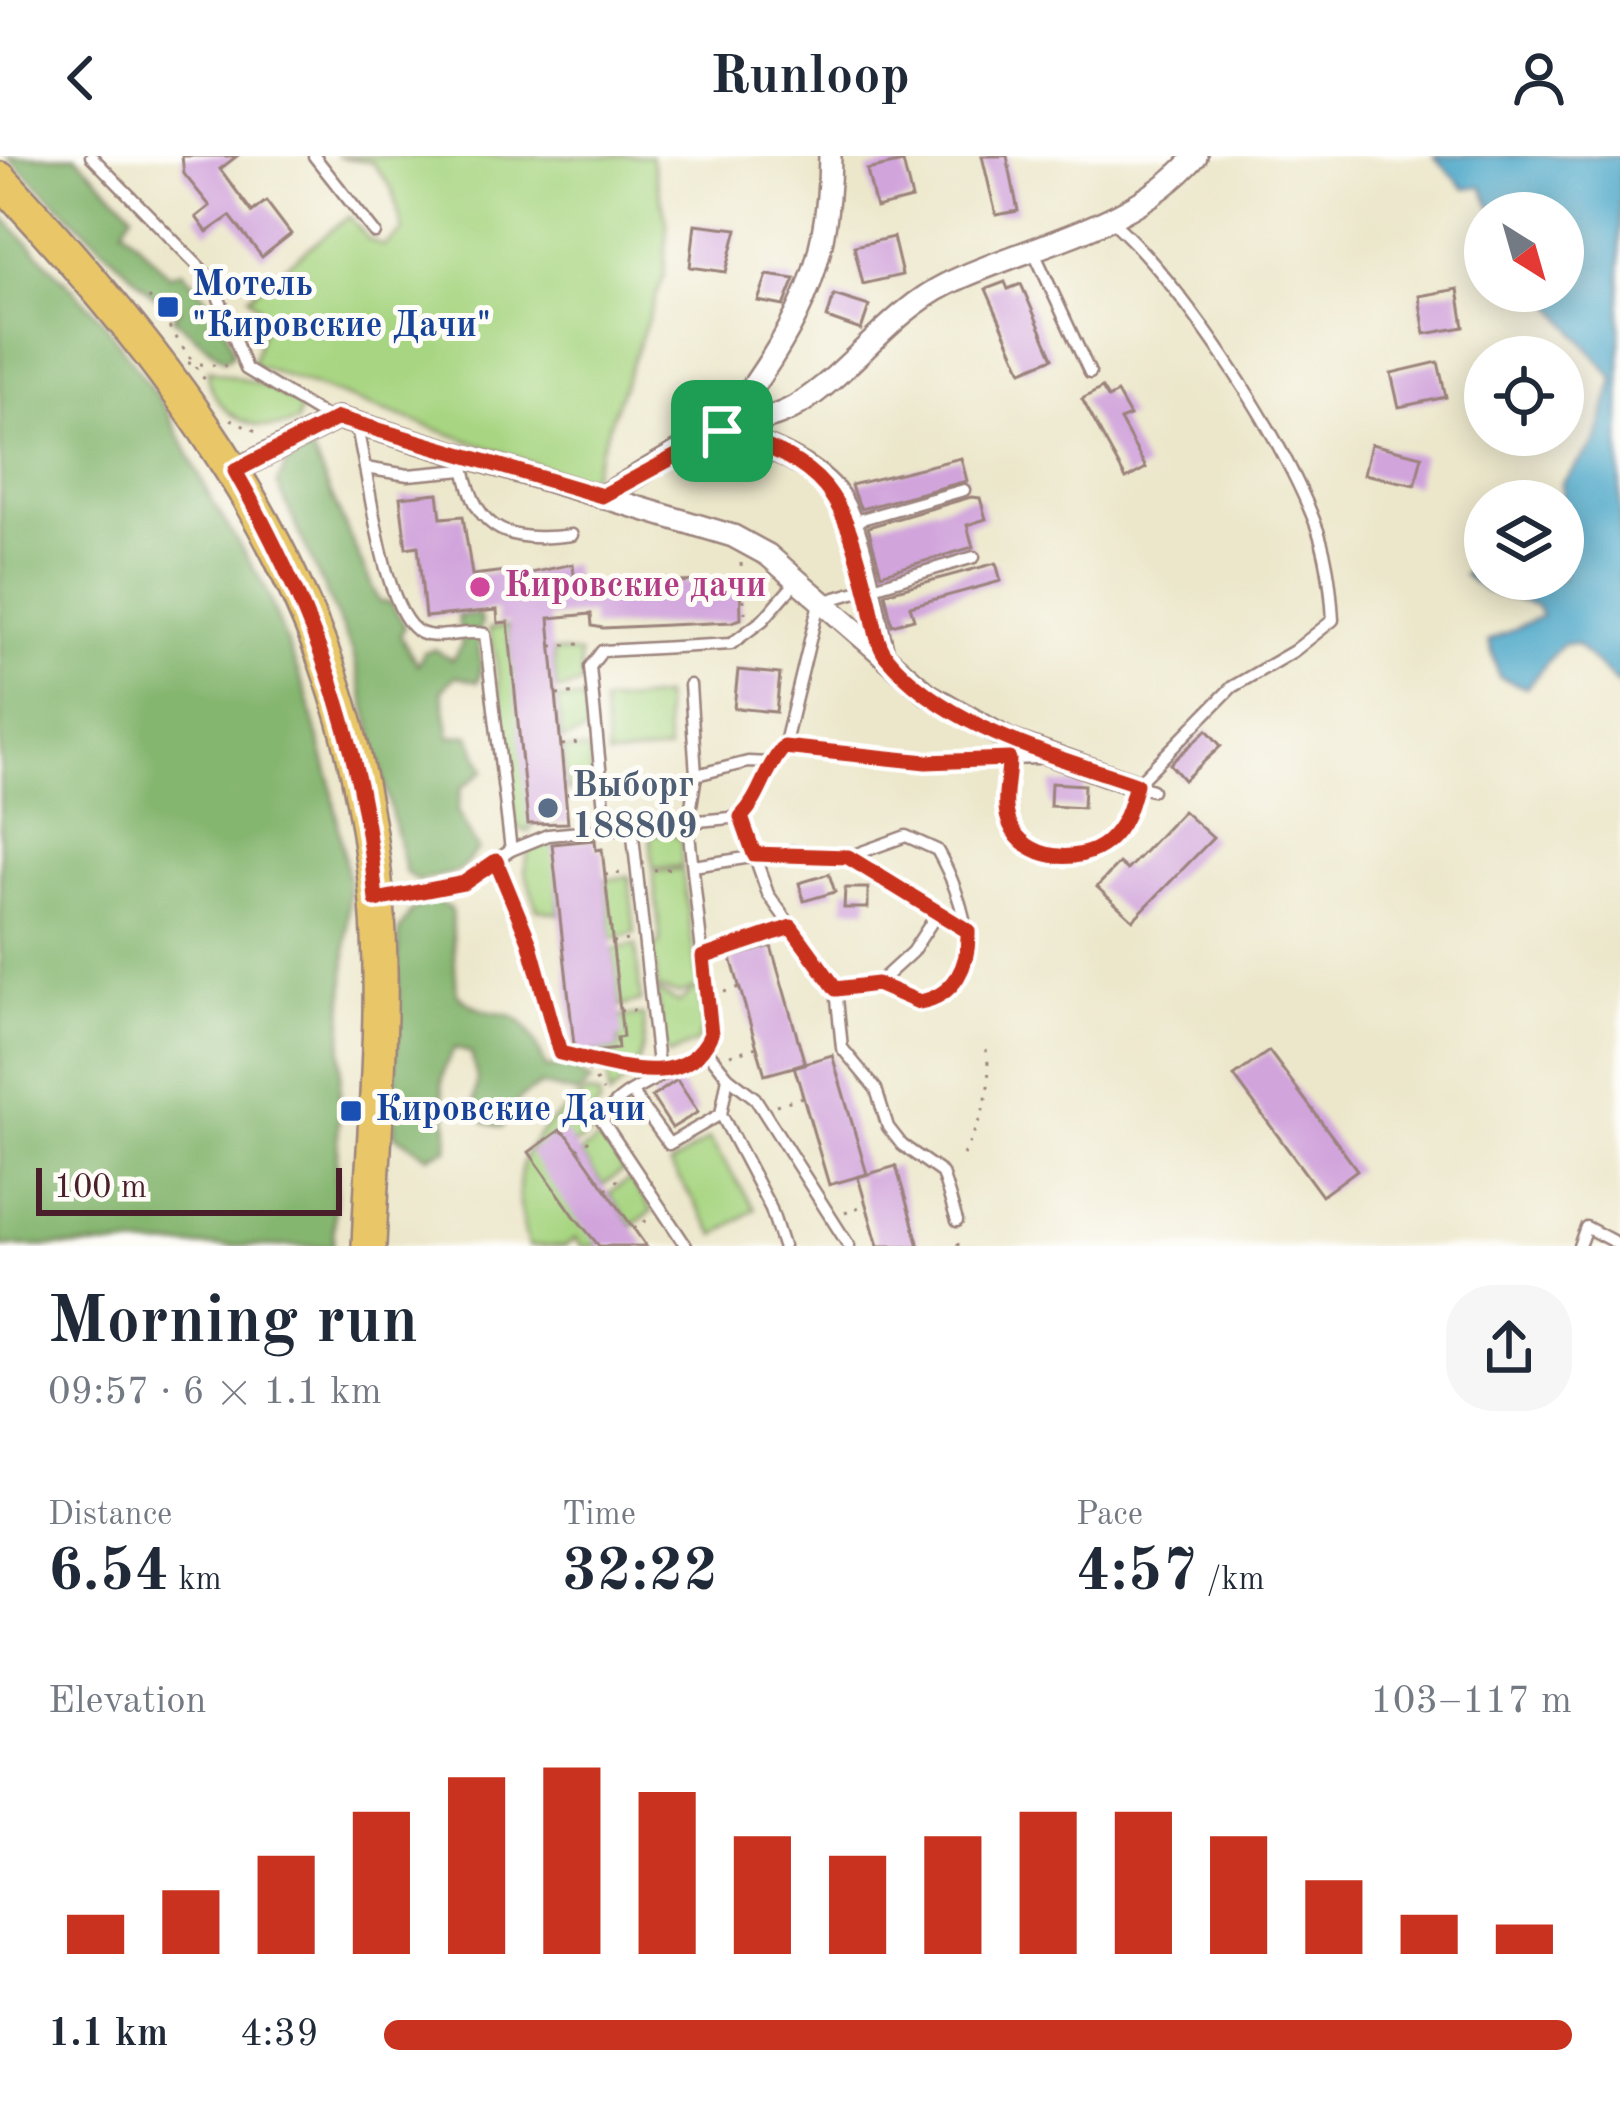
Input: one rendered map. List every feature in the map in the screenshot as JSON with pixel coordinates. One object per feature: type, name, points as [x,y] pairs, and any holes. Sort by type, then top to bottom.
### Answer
[{"type":"main road","points":[[0,179],[134,327],[235,471],[274,543],[337,692],[358,780],[376,900],[379,1018],[369,1246]]},
{"type":"street","points":[[722,431],[787,340],[815,277],[830,156]]},
{"type":"street","points":[[602,496],[722,431],[796,407],[848,369],[903,313],[931,294],[1111,220],[1152,194],[1196,156]]},
{"type":"street","points":[[235,471],[329,419],[356,422],[463,462],[602,496],[736,537],[768,555],[928,694],[1009,749],[1056,757],[1144,787]]},
{"type":"street","points":[[722,431],[755,441],[831,486],[848,523],[883,653]]},
{"type":"lane","points":[[314,156],[375,233]]},
{"type":"lane","points":[[98,158],[212,280],[246,369],[329,419]]},
{"type":"lane","points":[[784,747],[926,762],[1009,749],[1009,823],[1019,841],[1054,856],[1094,850],[1109,840],[1144,787],[1232,687],[1321,633],[1333,620],[1325,553],[1281,452],[1164,270],[1111,220]]},
{"type":"lane","points":[[1034,250],[1090,373]]},
{"type":"lane","points":[[356,422],[396,601],[411,626],[425,635],[485,634],[511,850]]},
{"type":"lane","points":[[365,468],[408,476],[463,462],[478,513],[496,530],[535,540],[572,535]]},
{"type":"lane","points":[[848,523],[964,490]]},
{"type":"lane","points":[[376,900],[464,883],[511,850],[548,835],[741,817],[758,800],[769,763],[784,747],[819,603],[974,556]]},
{"type":"lane","points":[[606,828],[592,692],[593,657],[602,651],[717,646],[745,637],[797,581]]},
{"type":"lane","points":[[686,1246],[604,1130],[607,1111],[705,1048],[711,1034],[688,825],[696,776],[690,685]]},
{"type":"lane","points":[[696,776],[748,762],[769,763]]},
{"type":"lane","points":[[741,817],[768,894],[836,989],[842,1048],[876,1089],[889,1127],[902,1145],[942,1173],[957,1221]]},
{"type":"lane","points":[[632,827],[659,1074]]},
{"type":"lane","points":[[692,866],[754,854],[848,857],[906,836],[937,850],[968,931],[969,957],[961,973],[932,1000],[919,1002],[877,984],[836,989]]},
{"type":"lane","points":[[848,857],[968,931]]},
{"type":"lane","points":[[496,861],[529,941],[560,1053]]},
{"type":"lane","points":[[877,984],[912,952],[937,914]]},
{"type":"lane","points":[[705,1048],[762,1109],[849,1246]]},
{"type":"lane","points":[[728,1077],[722,1114],[771,1209],[783,1246]]},
{"type":"lane","points":[[632,1093],[669,1144],[722,1114]]},
{"type":"lane","points":[[1579,1246],[1586,1227],[1620,1245]]},
{"type":"path","points":[[148,297],[215,395]]},
{"type":"path","points":[[195,363],[246,369]]},
{"type":"path","points":[[224,412],[255,433],[269,433]]},
{"type":"path","points":[[736,537],[745,596],[745,637]]},
{"type":"path","points":[[552,646],[579,644],[593,657]]},
{"type":"path","points":[[557,695],[592,692]]},
{"type":"path","points":[[562,745],[597,741]]},
{"type":"path","points":[[567,794],[602,790]]},
{"type":"path","points":[[637,871],[692,866]]},
{"type":"path","points":[[703,957],[791,927]]},
{"type":"path","points":[[963,1154],[989,1104],[992,1075],[985,1045]]},
{"type":"path","points":[[714,1060],[757,1047]]},
{"type":"path","points":[[560,1053],[659,1074]]},
{"type":"path","points":[[579,1057],[595,1072],[607,1111]]},
{"type":"path","points":[[762,1109],[803,1096]]},
{"type":"path","points":[[577,1149],[604,1130]]},
{"type":"path","points":[[606,1189],[632,1170]]},
{"type":"path","points":[[832,1219],[866,1204]]},
{"type":"green space","points":[[8,156],[76,156],[133,213],[123,227],[169,275],[183,271],[208,299],[233,354],[224,360],[173,318],[180,310],[166,294],[157,299]]},
{"type":"green space","points":[[335,156],[651,156],[667,223],[664,275],[588,483],[252,364],[267,317],[249,296],[349,216],[369,240],[384,246],[403,231],[392,189],[372,162]]},
{"type":"green space","points":[[0,214],[102,319],[167,411],[214,504],[265,587],[306,693],[330,779],[349,884],[333,1246],[0,1246]]},
{"type":"green space","points":[[208,370],[266,386],[301,407],[297,422],[267,427],[239,419],[217,399]]},
{"type":"green space","points":[[310,447],[379,602],[391,603],[405,626],[400,636],[418,665],[424,652],[435,649],[452,660],[462,645],[458,616],[479,615],[482,623],[477,682],[455,676],[442,690],[450,737],[469,735],[485,770],[461,788],[457,811],[478,850],[459,871],[418,881],[406,873],[353,653],[277,483],[287,464]]},
{"type":"green space","points":[[508,626],[534,823],[528,832],[516,827],[489,629]]},
{"type":"green space","points":[[553,651],[580,654],[582,684],[557,691]]},
{"type":"green space","points":[[663,697],[668,751],[608,757],[602,703]]},
{"type":"green space","points":[[558,699],[584,700],[587,732],[562,741]]},
{"type":"green space","points":[[563,749],[589,750],[593,781],[567,791]]},
{"type":"green space","points":[[670,833],[681,839],[682,866],[653,868],[650,834]]},
{"type":"green space","points":[[555,845],[559,914],[537,909],[525,871],[529,848]]},
{"type":"green space","points":[[682,869],[704,1025],[697,1042],[669,1055],[662,1044],[657,991],[679,1003],[696,988],[678,994],[658,988],[652,946],[661,944],[653,872]]},
{"type":"green space","points":[[629,876],[635,933],[612,939],[605,880]]},
{"type":"green space","points":[[433,900],[451,909],[457,994],[473,1006],[516,1018],[535,1042],[546,1068],[570,1067],[591,1081],[578,1094],[540,1085],[519,1099],[502,1127],[485,1123],[474,1109],[477,1079],[471,1053],[455,1048],[442,1086],[447,1149],[428,1156],[394,1134],[399,932],[411,911]]},
{"type":"green space","points":[[636,945],[641,1001],[619,1007],[613,949]]},
{"type":"green space","points":[[643,1015],[639,1061],[609,1097],[608,1076],[617,1059],[586,1052],[618,1049],[620,1017]]},
{"type":"green space","points":[[586,1093],[599,1096],[600,1105],[585,1117],[595,1131],[575,1145],[566,1138],[599,1246],[581,1246],[576,1238],[565,1246],[528,1246],[519,1194],[525,1157],[547,1126]]},
{"type":"green space","points":[[601,1138],[624,1170],[603,1185],[580,1153]]},
{"type":"green space","points":[[709,1139],[755,1209],[716,1235],[670,1165]]},
{"type":"green space","points":[[630,1179],[652,1211],[632,1226],[609,1193]]},
{"type":"water","points":[[1434,156],[1620,156],[1620,687],[1576,644],[1562,644],[1526,688],[1499,677],[1489,641],[1541,616],[1536,605],[1518,600],[1584,600],[1584,480],[1564,480],[1596,442],[1614,379],[1584,343],[1584,336],[1578,336],[1558,312],[1584,312],[1584,192],[1465,189]]},
{"type":"building","points":[[182,156],[237,156],[220,169],[252,212],[266,201],[291,234],[262,257],[230,216],[207,232],[196,217],[210,206],[184,174]]},
{"type":"building","points":[[982,156],[1007,156],[1018,211],[996,215]]},
{"type":"building","points":[[903,162],[912,199],[876,208],[867,170]]},
{"type":"building","points":[[695,224],[737,229],[726,272],[690,267]]},
{"type":"building","points":[[893,237],[902,275],[863,284],[854,246]]},
{"type":"building","points":[[767,275],[795,279],[784,306],[758,301]]},
{"type":"building","points":[[1005,282],[1008,289],[1021,284],[1053,358],[1022,371],[986,289]]},
{"type":"building","points":[[1458,289],[1464,327],[1425,334],[1419,296]]},
{"type":"building","points":[[834,295],[869,306],[861,330],[827,318]]},
{"type":"building","points":[[1438,362],[1446,397],[1399,407],[1391,373]]},
{"type":"building","points":[[1102,388],[1108,398],[1117,393],[1130,416],[1120,420],[1146,468],[1126,479],[1082,399]]},
{"type":"building","points":[[1371,444],[1422,456],[1415,485],[1364,474]]},
{"type":"building","points":[[961,458],[967,481],[861,509],[851,485]]},
{"type":"building","points":[[438,493],[441,518],[463,516],[472,575],[506,571],[507,578],[573,564],[575,587],[740,579],[741,619],[732,622],[603,628],[592,626],[591,614],[549,618],[568,823],[528,824],[508,622],[498,623],[497,610],[425,617],[418,546],[406,548],[400,497]]},
{"type":"building","points":[[980,498],[986,519],[967,525],[973,547],[881,574],[868,527]]},
{"type":"building","points":[[996,563],[1001,581],[910,606],[914,619],[892,625],[885,593]]},
{"type":"building","points":[[738,670],[780,674],[776,712],[734,708]]},
{"type":"building","points":[[1207,730],[1221,746],[1184,780],[1170,764]]},
{"type":"building","points":[[1051,783],[1084,785],[1083,808],[1050,806]]},
{"type":"building","points":[[1183,811],[1213,838],[1133,920],[1097,887],[1119,863],[1127,870]]},
{"type":"building","points":[[595,840],[596,850],[602,849],[623,1037],[617,1038],[618,1049],[575,1054],[552,844]]},
{"type":"building","points":[[829,874],[835,892],[804,901],[799,883]]},
{"type":"building","points":[[845,888],[868,888],[868,908],[844,908]]},
{"type":"building","points":[[771,946],[805,1064],[765,1075],[731,958]]},
{"type":"building","points":[[1269,1051],[1357,1170],[1322,1196],[1234,1076]]},
{"type":"building","points":[[832,1055],[867,1174],[829,1185],[794,1066]]},
{"type":"building","points":[[677,1080],[698,1112],[672,1128],[652,1097]]},
{"type":"building","points":[[560,1130],[646,1246],[599,1246],[575,1217],[529,1152]]},
{"type":"building","points":[[896,1166],[919,1246],[878,1246],[858,1177]]},
{"type":"place","name":"Мотель \"Кировские Дачи\"","points":[[168,307]]},
{"type":"place","name":"Кировские дачи","points":[[480,587]]},
{"type":"place","name":"Выборг 188809","points":[[548,808]]},
{"type":"place","name":"Кировские Дачи","points":[[351,1111]]},
{"type":"route","points":[[338,418],[602,496],[722,431],[755,441],[831,486],[852,531],[883,653],[928,694],[1009,740],[1136,784],[1126,819],[1109,840],[1094,850],[1054,856],[1035,852],[1019,841],[1009,823],[1005,807],[1009,759],[926,762],[784,747],[769,763],[758,800],[741,817],[754,854],[792,851],[848,857],[968,931],[969,957],[941,994],[919,1002],[877,984],[836,989],[791,927],[722,948],[703,957],[711,1034],[705,1048],[659,1074],[560,1053],[529,941],[496,861],[464,883],[422,895],[376,900],[373,861],[337,692],[274,543],[235,471],[338,418]]}]
